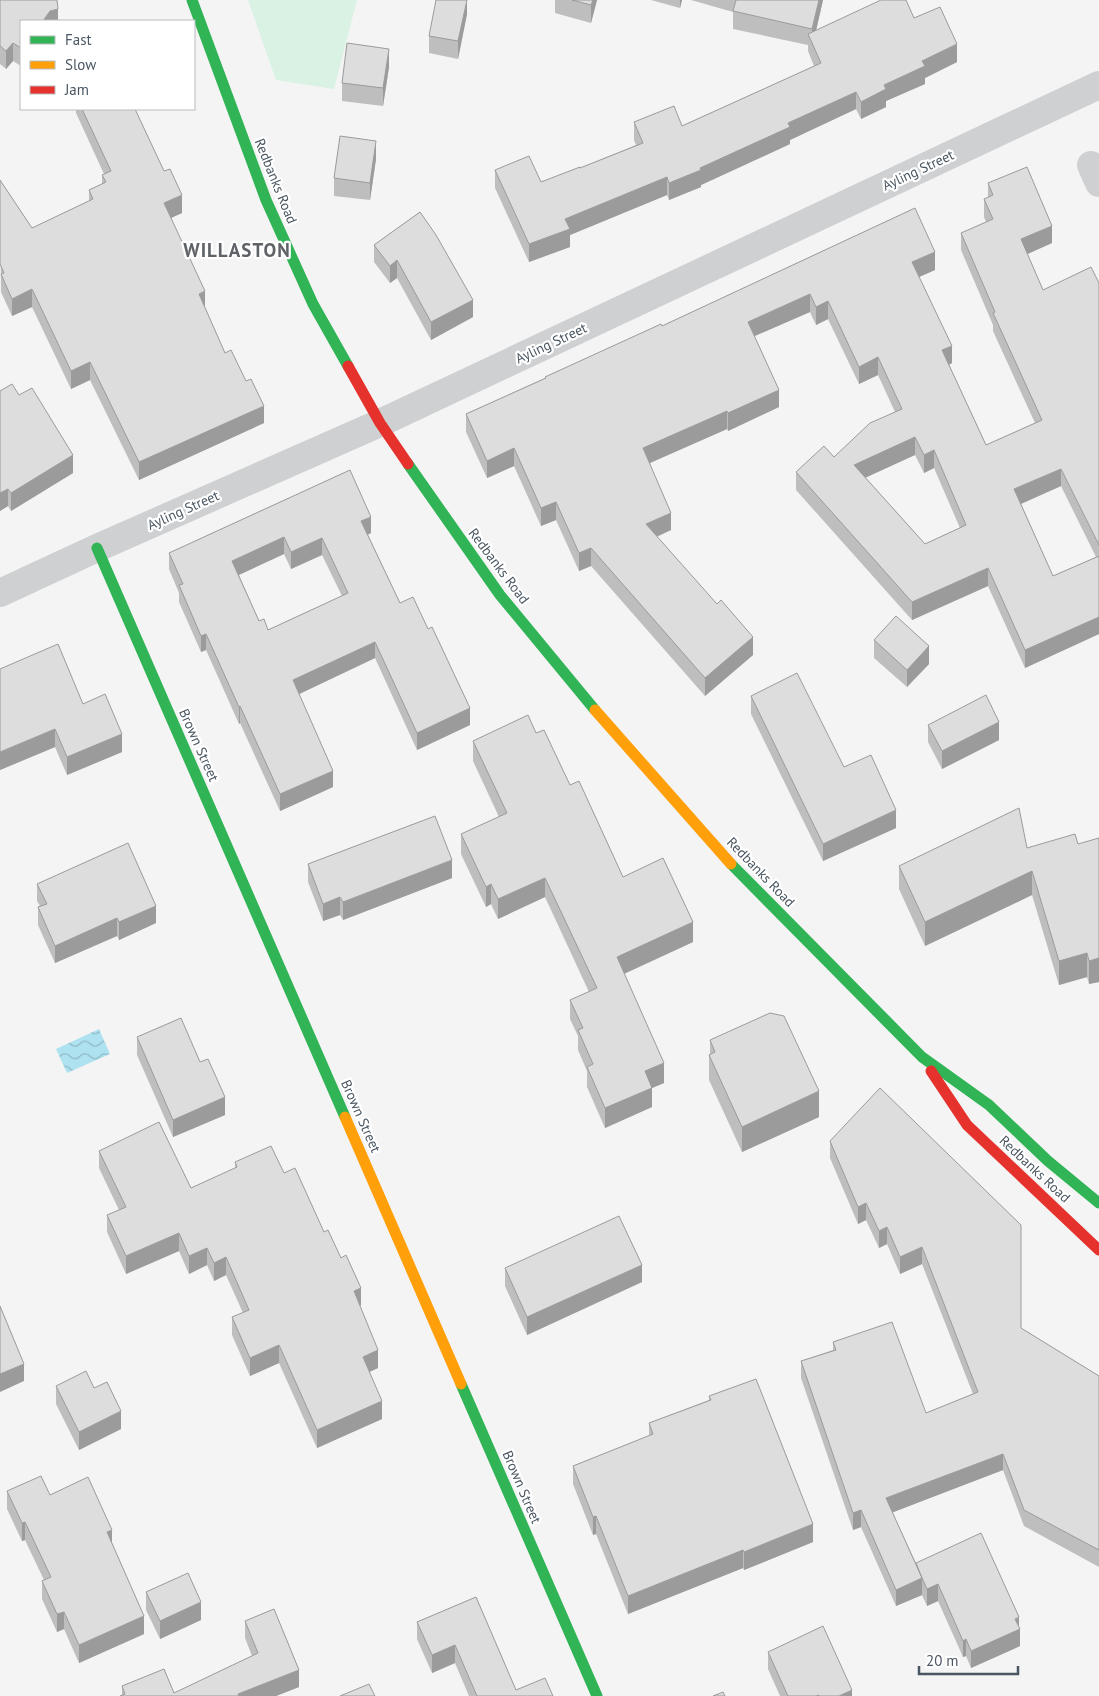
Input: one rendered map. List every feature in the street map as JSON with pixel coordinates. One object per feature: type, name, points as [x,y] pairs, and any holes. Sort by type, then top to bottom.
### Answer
[{"type":"main road","name":"Redbanks Road","points":[[192,0],[266,200],[313,304],[380,423],[436,506],[500,595],[574,686],[732,866],[922,1057],[990,1105],[1048,1161],[1099,1203]]},
{"type":"main road","name":"Brown Street","points":[[97,548],[597,1696]]},
{"type":"main road","name":"Redbanks Road","points":[[922,1057],[967,1125],[1099,1250]]},
{"type":"street","name":"Ayling Street","points":[[0,593],[380,423],[1099,85]]},
{"type":"green space","points":[[248,0],[357,0],[334,89],[276,80]]},
{"type":"water","points":[[99,1029],[110,1054],[67,1073],[56,1049]]},
{"type":"building","points":[[0,0],[57,0],[58,9],[50,11],[44,20],[20,20],[20,47],[13,43],[6,51],[0,46]]},
{"type":"building","points":[[436,0],[467,0],[458,41],[429,36]]},
{"type":"building","points":[[572,0],[593,0],[591,5]]},
{"type":"building","points":[[736,0],[819,0],[812,29],[733,11]]},
{"type":"building","points":[[881,0],[906,0],[914,18],[940,7],[957,44],[922,61],[925,66],[884,85],[886,89],[861,102],[856,92],[788,123],[790,127],[700,168],[701,170],[669,183],[667,177],[565,219],[570,229],[529,244],[495,170],[529,156],[541,182],[643,143],[634,122],[674,106],[682,126],[821,63],[808,34]]},
{"type":"building","points":[[347,43],[389,49],[383,88],[342,83]]},
{"type":"building","points":[[82,110],[135,110],[164,171],[170,169],[182,195],[164,203],[205,291],[199,294],[225,353],[231,350],[246,381],[251,379],[264,406],[139,462],[90,362],[71,371],[32,289],[12,299],[1,274],[4,273],[0,264],[0,180],[32,228],[93,199],[89,190],[106,182],[102,175],[111,171]]},
{"type":"building","points":[[340,136],[376,141],[370,183],[334,178]]},
{"type":"building","points":[[1027,167],[1052,226],[1021,239],[1043,290],[1091,267],[1099,283],[1099,545],[1061,469],[1014,489],[1053,576],[1099,556],[1099,617],[1025,650],[988,568],[912,602],[796,472],[824,446],[834,457],[870,423],[902,409],[878,357],[859,367],[828,301],[816,307],[810,294],[748,322],[779,390],[643,448],[671,513],[646,524],[717,604],[721,600],[753,637],[705,678],[591,548],[579,553],[556,502],[541,508],[514,448],[487,461],[466,414],[661,324],[662,326],[915,208],[935,252],[912,262],[952,346],[942,350],[986,445],[1042,420],[993,313],[995,312],[961,233],[993,219],[984,199],[993,195],[988,183]],"holes":[[[915,437],[924,455],[934,450],[966,525],[925,544],[854,465]]]},
{"type":"building","points":[[420,212],[436,235],[473,300],[431,322],[397,260],[390,266],[374,245]]},
{"type":"building","points":[[12,384],[19,395],[32,388],[73,455],[11,493],[8,489],[0,493],[0,391]]},
{"type":"building","points":[[350,470],[371,517],[361,521],[400,603],[413,597],[428,629],[432,627],[470,708],[417,733],[375,642],[293,680],[333,771],[280,794],[206,634],[201,636],[179,585],[183,584],[169,553]],"holes":[[[284,537],[291,552],[322,538],[348,593],[268,630],[264,619],[259,621],[232,561]]]},
{"type":"building","points":[[896,616],[929,646],[907,670],[874,640]]},
{"type":"building","points":[[58,644],[83,704],[105,694],[122,734],[67,757],[55,729],[0,752],[0,669]]},
{"type":"building","points":[[797,673],[844,767],[871,755],[896,810],[823,844],[751,696]]},
{"type":"building","points":[[986,695],[999,722],[942,751],[928,725]]},
{"type":"building","points":[[528,715],[536,733],[544,730],[570,785],[579,781],[623,877],[663,858],[693,922],[617,957],[664,1063],[645,1071],[652,1088],[605,1108],[587,1067],[593,1064],[578,1030],[583,1028],[570,1000],[597,988],[545,878],[498,899],[491,884],[486,887],[461,834],[507,813],[473,741]]},
{"type":"building","points":[[1019,808],[1027,848],[1075,834],[1078,844],[1099,838],[1099,958],[1089,961],[1087,953],[1059,961],[1032,871],[925,922],[899,866]]},
{"type":"building","points":[[435,816],[452,860],[343,902],[340,897],[323,904],[308,864]]},
{"type":"building","points":[[128,843],[156,906],[119,922],[117,918],[55,946],[38,907],[47,904],[37,884]]},
{"type":"building","points":[[770,1013],[784,1016],[819,1091],[742,1127],[709,1055],[715,1052],[710,1040]]},
{"type":"building","points":[[181,1018],[200,1062],[208,1059],[225,1097],[173,1120],[137,1037]]},
{"type":"building","points":[[880,1088],[1021,1225],[1021,1328],[1099,1376],[1099,1550],[1024,1510],[1003,1454],[886,1498],[922,1578],[896,1590],[861,1510],[853,1513],[801,1361],[836,1350],[833,1342],[892,1322],[926,1413],[978,1392],[922,1247],[900,1257],[887,1227],[879,1231],[866,1203],[858,1207],[830,1141]]},
{"type":"building","points":[[159,1122],[191,1188],[237,1167],[235,1162],[271,1146],[284,1173],[295,1168],[324,1232],[328,1230],[341,1258],[346,1255],[361,1288],[354,1291],[378,1350],[363,1357],[382,1401],[317,1430],[279,1345],[250,1358],[232,1317],[249,1310],[226,1257],[214,1263],[207,1248],[189,1256],[179,1233],[126,1256],[107,1215],[126,1207],[99,1151]]},
{"type":"building","points":[[619,1216],[642,1265],[527,1317],[505,1268]]},
{"type":"building","points":[[0,1306],[24,1364],[0,1374]]},
{"type":"building","points":[[86,1371],[94,1388],[107,1382],[121,1411],[79,1432],[56,1386]]},
{"type":"building","points":[[756,1379],[813,1524],[628,1596],[596,1516],[593,1517],[573,1466],[653,1434],[649,1423],[711,1400],[709,1396]]},
{"type":"building","points":[[41,1476],[50,1495],[88,1477],[112,1530],[107,1532],[144,1616],[79,1645],[64,1612],[57,1614],[42,1581],[51,1577],[25,1522],[22,1523],[7,1491]]},
{"type":"building","points":[[981,1533],[1019,1617],[1015,1619],[1020,1629],[971,1651],[966,1639],[963,1641],[938,1584],[927,1589],[916,1563]]},
{"type":"building","points":[[188,1573],[201,1602],[160,1621],[146,1592]]},
{"type":"building","points":[[476,1597],[516,1690],[545,1678],[553,1696],[477,1696],[455,1645],[432,1655],[417,1622]]},
{"type":"building","points":[[274,1609],[299,1670],[238,1694],[239,1696],[120,1696],[125,1694],[122,1686],[164,1669],[174,1693],[258,1653],[245,1621]]},
{"type":"building","points":[[823,1626],[852,1690],[839,1696],[788,1696],[768,1652]]},
{"type":"building","points":[[369,1684],[375,1696],[340,1696]]},
{"type":"building","points":[[723,1692],[725,1696],[713,1696]]},
{"type":"traffic: fast","points":[[192,0],[266,200],[313,304],[348,366]]},
{"type":"traffic: fast","points":[[408,464],[500,595],[595,710]]},
{"type":"traffic: fast","points":[[97,548],[345,1117]]},
{"type":"traffic: fast","points":[[731,864],[922,1057],[989,1105],[1048,1161],[1099,1203]]},
{"type":"traffic: fast","points":[[461,1384],[597,1696]]},
{"type":"traffic: slow","points":[[595,710],[731,864]]},
{"type":"traffic: slow","points":[[345,1117],[461,1384]]},
{"type":"traffic: jam","points":[[348,366],[380,423],[408,464]]},
{"type":"traffic: jam","points":[[931,1071],[967,1125],[1099,1250]]},
{"type":"district","name":"WILLASTON","points":[[237,250]]}]
